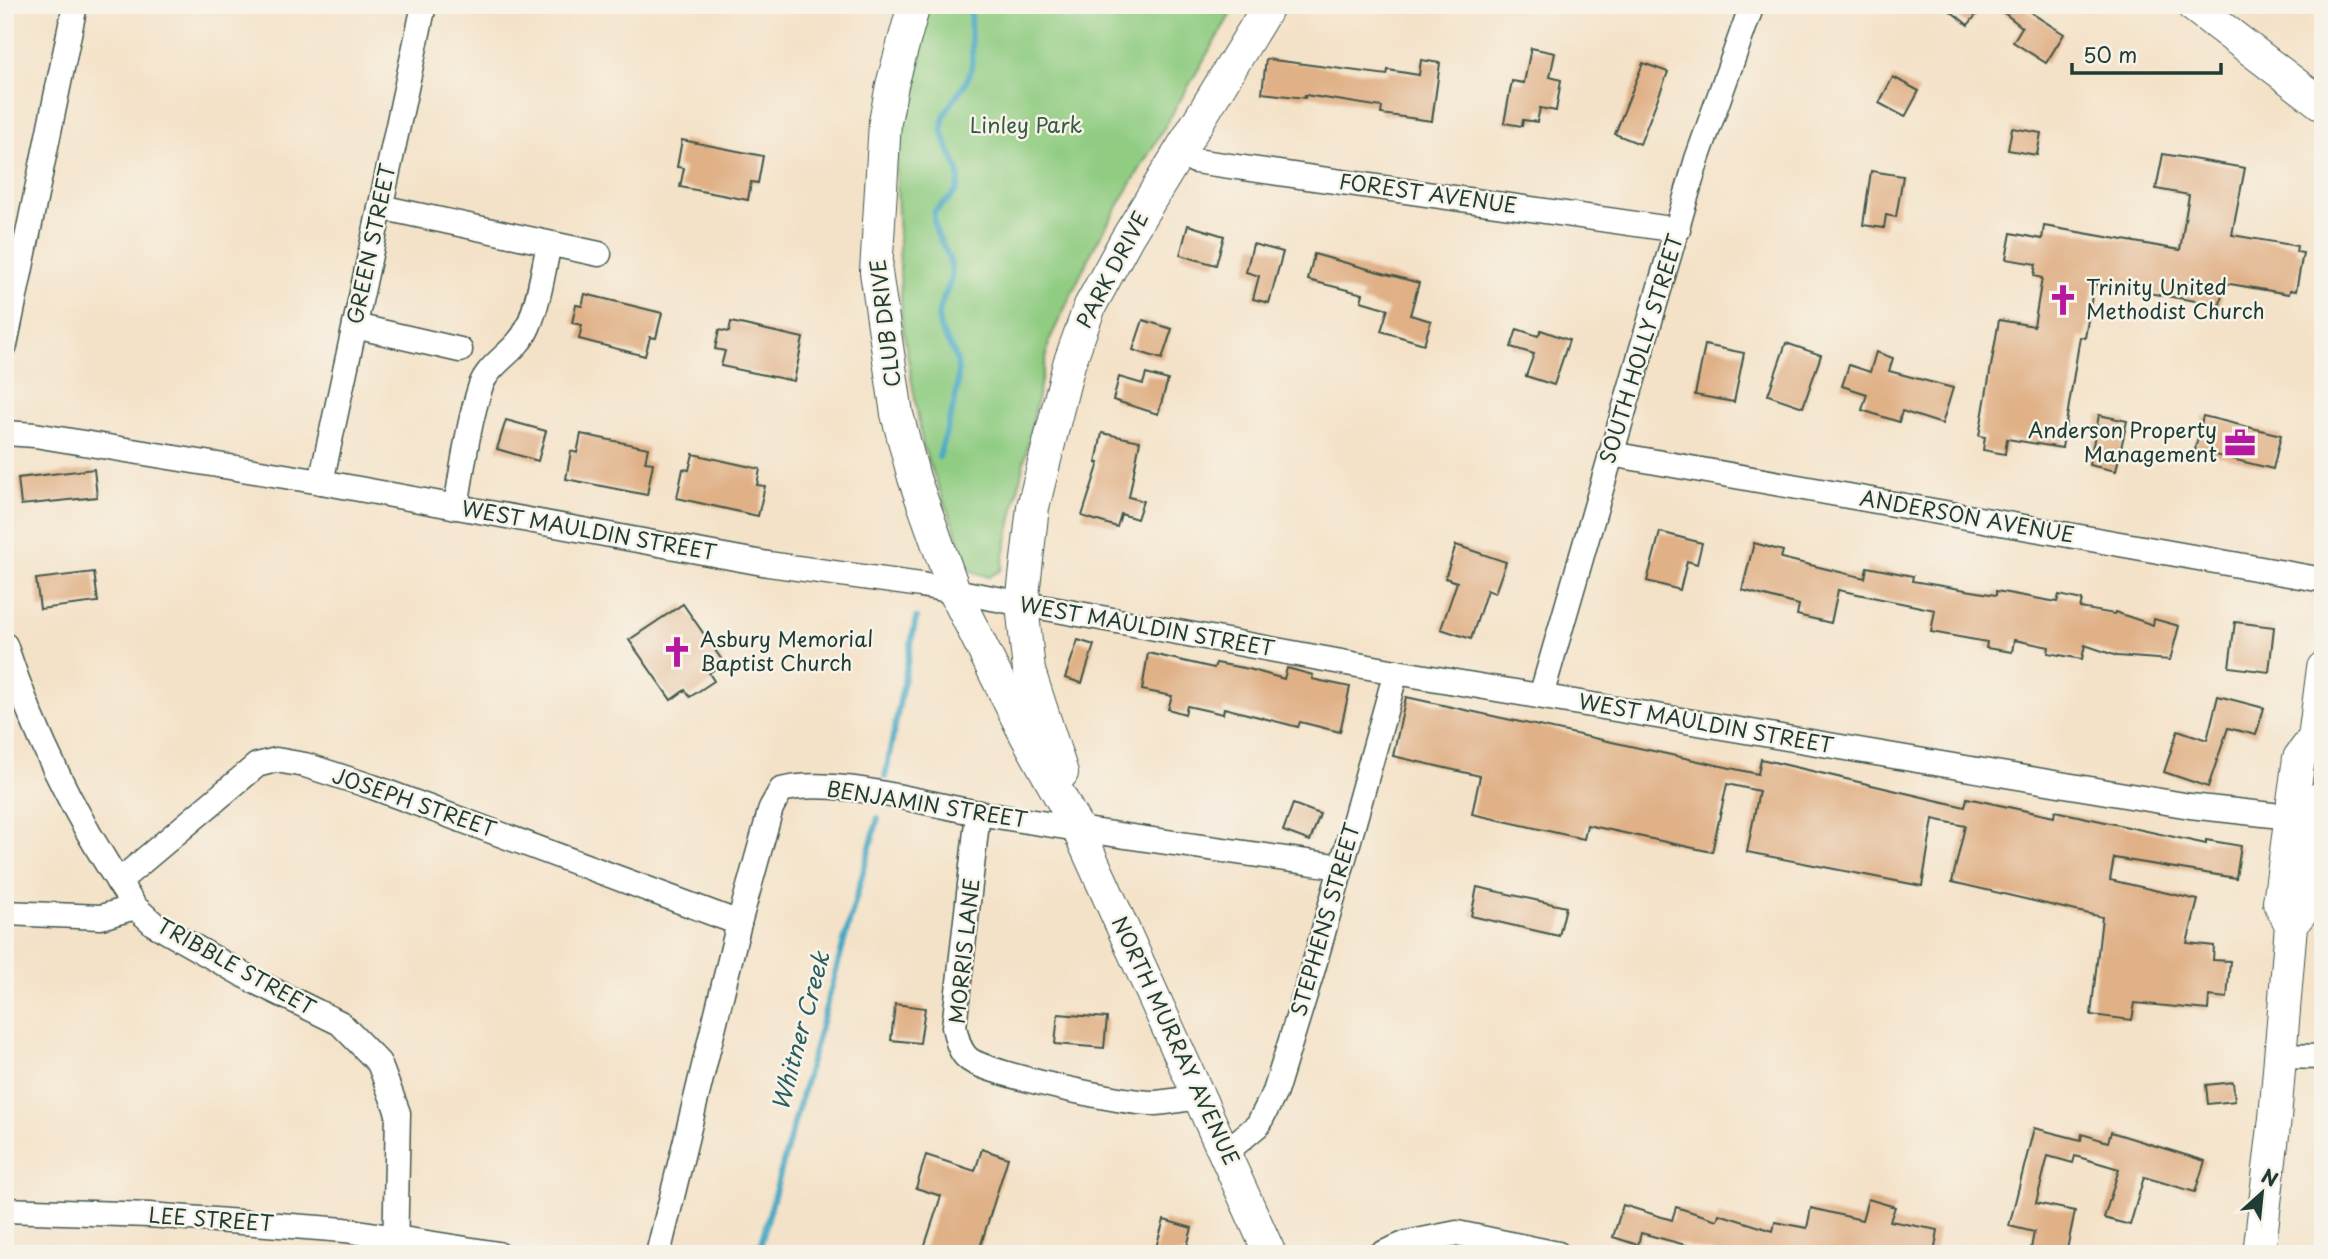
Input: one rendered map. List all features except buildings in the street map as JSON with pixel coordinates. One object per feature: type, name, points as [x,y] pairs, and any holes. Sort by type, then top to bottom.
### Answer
[{"type":"main road","name":"CLUB DRIVE","points":[[914,5],[892,85],[886,122],[876,272],[897,414],[914,478],[955,593]]},
{"type":"main road","name":"PARK DRIVE","points":[[1022,604],[1033,507],[1069,364],[1090,306],[1127,238],[1269,5]]},
{"type":"main road","points":[[2192,5],[2323,105]]},
{"type":"main road","name":"NORTH MURRAY AVENUE","points":[[955,593],[1023,730],[1078,829],[1270,1254]]},
{"type":"main road","name":"NORTH MURRAY AVENUE","points":[[1022,604],[1029,671],[1078,829]]},
{"type":"main road","points":[[2259,1254],[2291,925],[2279,902],[2314,813],[2299,758],[2318,746],[2323,668]]},
{"type":"street","points":[[5,345],[75,5]]},
{"type":"street","name":"GREEN STREET","points":[[321,482],[424,5]]},
{"type":"street","name":"SOUTH HOLLY STREET","points":[[1541,696],[1698,159],[1752,5]]},
{"type":"street","name":"FOREST AVENUE","points":[[1180,152],[1195,160],[1678,230]]},
{"type":"street","points":[[380,207],[599,254]]},
{"type":"street","points":[[457,507],[467,443],[482,383],[491,369],[513,350],[528,328],[549,244]]},
{"type":"street","points":[[355,326],[460,350]]},
{"type":"street","name":"WEST MAULDIN STREET","points":[[5,433],[35,435],[321,482],[768,564],[921,585],[1396,672],[2190,806],[2314,813]]},
{"type":"street","name":"ANDERSON AVENUE","points":[[1611,454],[2323,580]]},
{"type":"street","name":"TRIBBLE STREET","points":[[5,645],[18,685],[59,776],[118,882],[135,907],[154,924],[256,982],[340,1023],[379,1063],[398,1113],[396,1246]]},
{"type":"street","name":"STEPHENS STREET","points":[[1226,1152],[1258,1125],[1275,1092],[1396,672]]},
{"type":"street","name":"JOSEPH STREET","points":[[118,882],[257,765],[276,760],[305,765],[373,787],[739,923]]},
{"type":"street","name":"BENJAMIN STREET","points":[[658,1254],[739,923],[771,808],[781,790],[801,785],[892,796],[1078,829],[1341,867]]},
{"type":"street","name":"MORRIS LANE","points":[[978,813],[954,1027],[960,1048],[968,1059],[991,1069],[1055,1085],[1153,1103],[1198,1097]]},
{"type":"street","points":[[5,913],[101,917],[135,907]]},
{"type":"street","points":[[2280,1056],[2323,1057]]},
{"type":"street","name":"LEE STREET","points":[[5,1210],[188,1218],[345,1230],[396,1246],[498,1254]]},
{"type":"street","points":[[1381,1254],[1407,1242],[1457,1233],[1558,1254]]},
{"type":"green space","name":"Linley Park","points":[[930,5],[1236,5],[1093,249],[1050,339],[1001,570],[989,577],[971,571],[923,447],[902,324],[896,159]]},
{"type":"waterway","name":"Whitner Creek","points":[[939,457],[955,398],[958,374],[955,356],[940,326],[940,306],[951,273],[947,253],[936,230],[934,212],[953,195],[959,180],[942,127],[947,111],[966,83],[971,70],[970,21],[973,5]]},
{"type":"waterway","name":"Whitner Creek","points":[[885,777],[916,618]]},
{"type":"waterway","name":"Whitner Creek","points":[[758,1254],[878,818]]},
{"type":"place","name":"Trinity United Methodist Church","points":[[2063,300]]},
{"type":"place","name":"Anderson Property Management","points":[[2240,443]]},
{"type":"place","name":"Asbury Memorial Baptist Church","points":[[677,652]]}]
